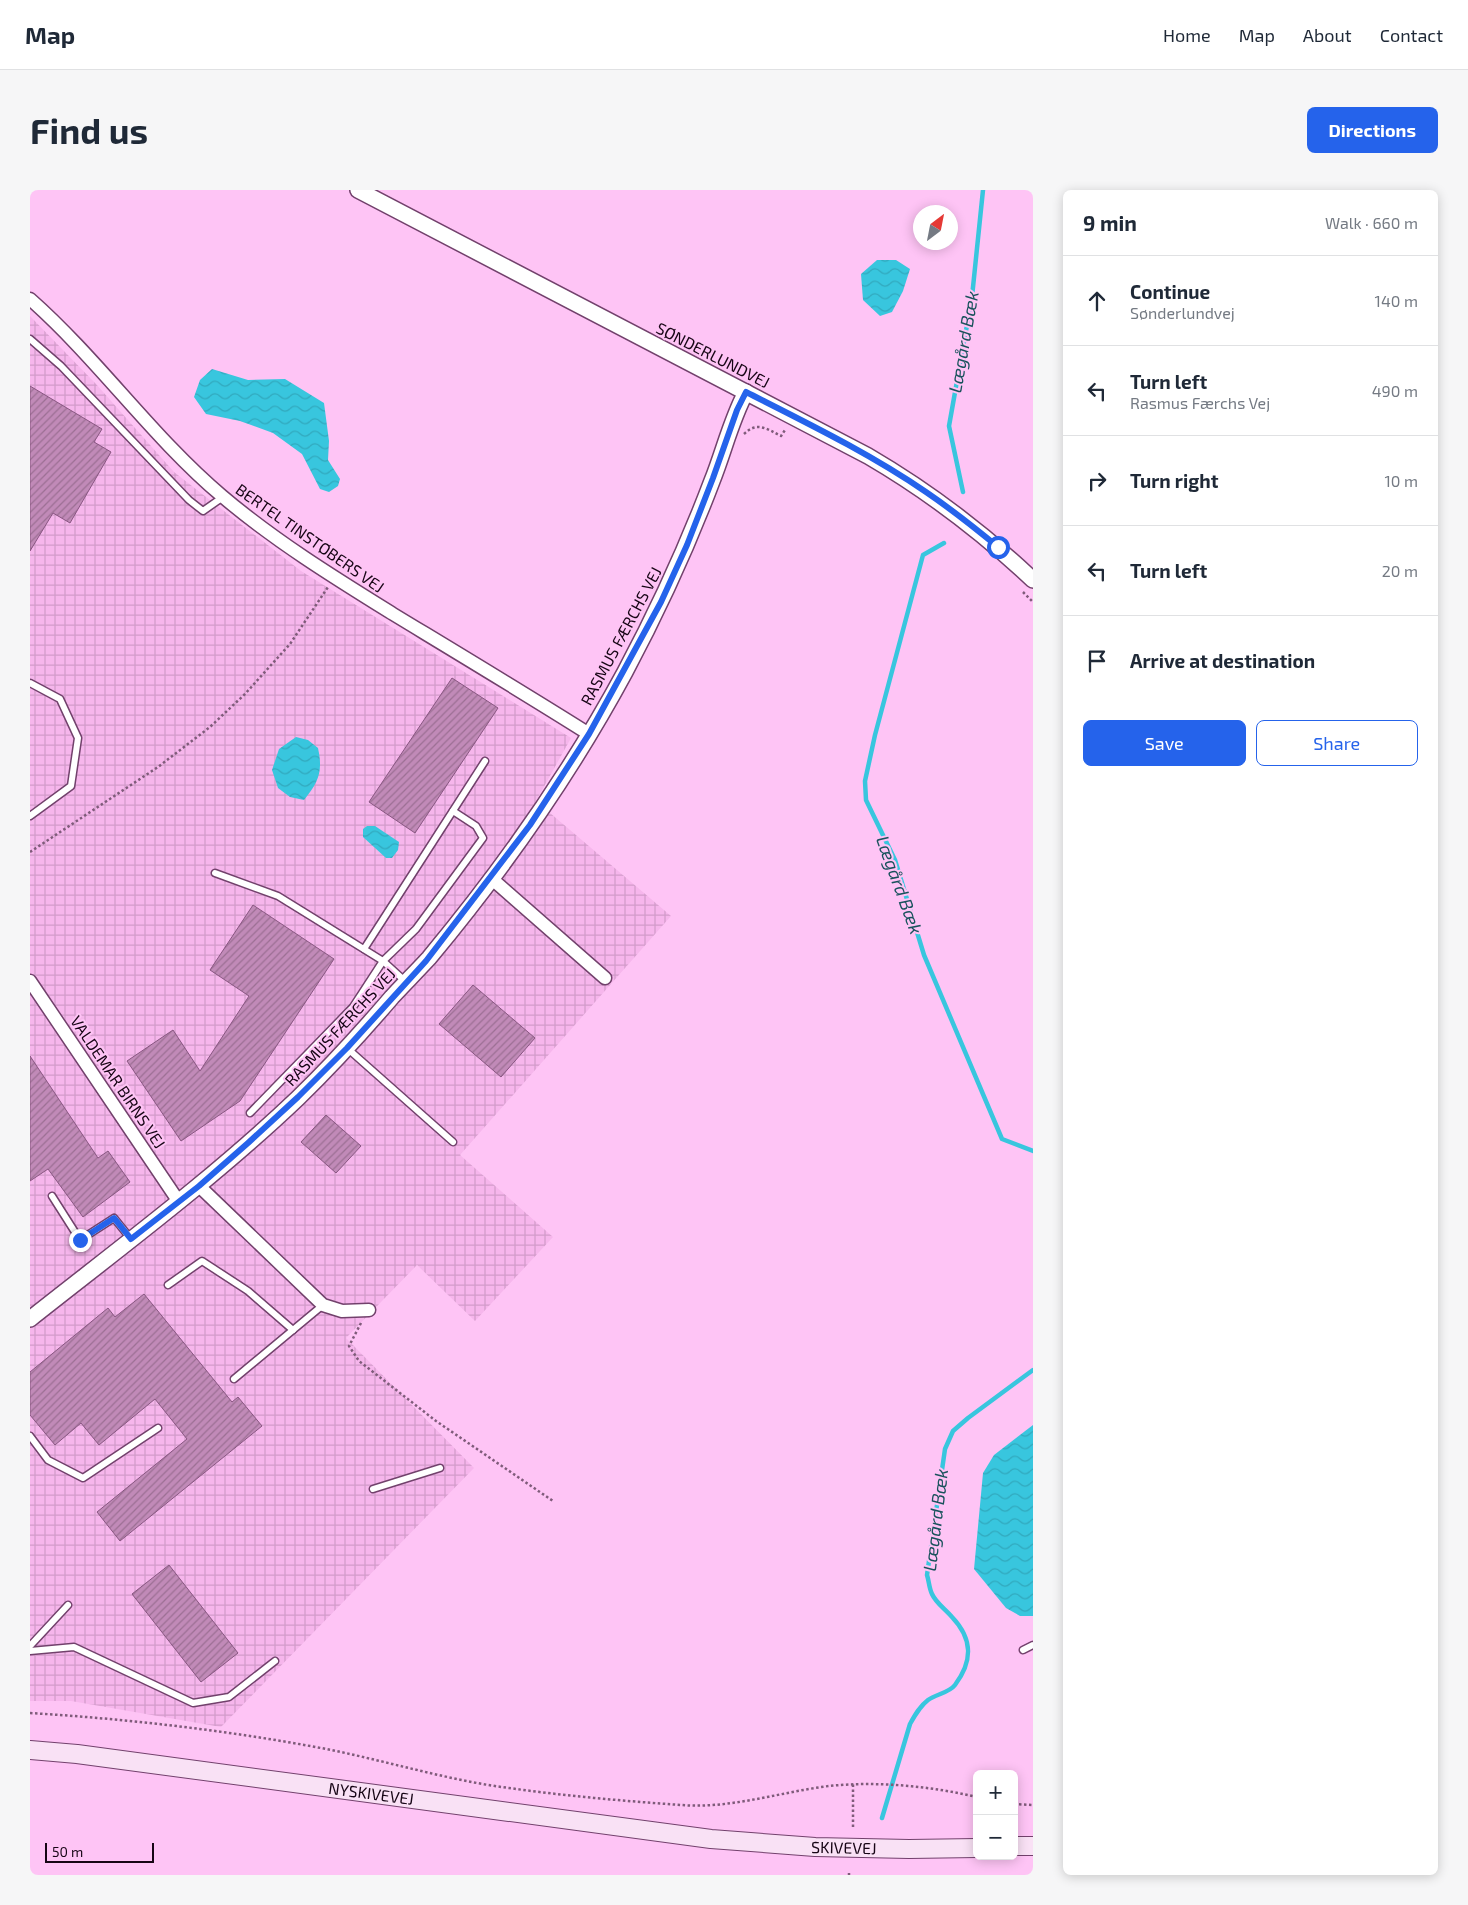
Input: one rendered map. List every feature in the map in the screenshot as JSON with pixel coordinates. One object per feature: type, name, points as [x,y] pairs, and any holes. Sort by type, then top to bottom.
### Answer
[{"type":"main road","name":"NYSKIVEVEJ","points":[[30,1750],[77,1754],[711,1839]]},
{"type":"main road","name":"SKIVEVEJ","points":[[711,1839],[814,1847],[909,1850],[973,1848]]},
{"type":"main road","points":[[1018,1846],[1033,1846]]},
{"type":"street","name":"SØNDERLUNDVEJ","points":[[358,190],[868,456],[925,491],[976,528],[1033,580]]},
{"type":"street","name":"BERTEL TINSTØBERS VEJ","points":[[30,299],[84,354],[156,433],[223,497],[335,578],[589,734]]},
{"type":"street","name":"RASMUS FÆRCHS VEJ","points":[[30,1319],[199,1186],[298,1097],[347,1048],[426,961],[491,878],[535,818],[589,734],[661,602],[687,545],[737,410],[746,392]]},
{"type":"street","points":[[491,878],[605,978]]},
{"type":"street","name":"VALDEMAR BIRNS VEJ","points":[[30,981],[179,1202]]},
{"type":"street","points":[[199,1186],[323,1305],[342,1311],[368,1310]]},
{"type":"lane","points":[[30,339],[61,366],[189,500],[203,511],[223,497]]},
{"type":"lane","points":[[30,683],[60,699],[78,738],[71,786],[30,816]]},
{"type":"lane","points":[[364,949],[485,761]]},
{"type":"lane","points":[[250,1114],[353,1007],[383,961],[416,929],[483,838],[476,826],[453,811]]},
{"type":"lane","points":[[215,873],[278,896],[383,961],[406,982]]},
{"type":"lane","points":[[347,1048],[453,1142]]},
{"type":"lane","points":[[52,1196],[80,1240],[114,1218],[131,1239]]},
{"type":"lane","points":[[168,1285],[202,1261],[248,1292],[292,1330]]},
{"type":"lane","points":[[234,1379],[323,1305]]},
{"type":"lane","points":[[30,1436],[48,1460],[83,1478],[158,1428]]},
{"type":"lane","points":[[373,1488],[440,1468]]},
{"type":"lane","points":[[30,1646],[68,1605]]},
{"type":"lane","points":[[1023,1650],[1033,1645]]},
{"type":"lane","points":[[30,1650],[74,1647],[193,1703],[229,1697],[275,1661]]},
{"type":"path","points":[[742,437],[750,428],[762,427],[781,436],[786,430],[778,426]]},
{"type":"path","points":[[30,852],[158,767],[210,728],[245,694],[290,644],[335,578]]},
{"type":"path","points":[[1020,589],[1033,602]]},
{"type":"path","points":[[368,1310],[349,1346],[359,1360],[436,1421],[553,1501]]},
{"type":"path","points":[[30,1712],[118,1718],[208,1729],[322,1748],[508,1788],[685,1806],[717,1805],[795,1791],[853,1784],[904,1786],[973,1796]]},
{"type":"path","points":[[853,1784],[853,1827]]},
{"type":"path","points":[[1018,1804],[1033,1805]]},
{"type":"shaded area","points":[[30,316],[96,384],[174,472],[301,571],[571,738],[536,801],[671,916],[460,1155],[553,1237],[475,1321],[417,1265],[346,1338],[474,1468],[221,1727],[71,1701],[30,1701]]},
{"type":"water","points":[[877,260],[896,260],[910,269],[903,291],[892,312],[880,316],[863,300],[861,274]]},
{"type":"water","points":[[212,369],[248,380],[285,379],[324,403],[329,441],[328,460],[340,479],[338,486],[329,492],[320,489],[302,454],[273,433],[240,421],[206,414],[194,397],[200,380]]},
{"type":"water","points":[[296,737],[308,740],[318,748],[320,763],[316,782],[304,800],[290,797],[278,788],[272,770],[279,749]]},
{"type":"water","points":[[367,826],[375,826],[399,842],[398,850],[392,858],[386,858],[363,837],[363,829]]},
{"type":"water","points":[[1033,1425],[1033,1616],[1020,1616],[1006,1608],[974,1569],[983,1473],[994,1455]]},
{"type":"building","points":[[30,386],[102,429],[94,442],[111,452],[70,523],[53,513],[30,551]]},
{"type":"building","points":[[452,678],[498,708],[415,833],[369,802]]},
{"type":"building","points":[[253,905],[334,959],[240,1101],[181,1141],[127,1061],[173,1030],[200,1071],[249,996],[210,970]]},
{"type":"building","points":[[473,985],[535,1038],[501,1077],[439,1024]]},
{"type":"building","points":[[30,1056],[98,1158],[108,1151],[130,1182],[83,1217],[48,1169],[30,1181]]},
{"type":"building","points":[[326,1115],[361,1146],[336,1173],[301,1142]]},
{"type":"building","points":[[144,1294],[232,1402],[238,1397],[262,1426],[120,1541],[97,1512],[187,1439],[155,1399],[99,1445],[81,1423],[55,1445],[30,1415],[30,1372],[108,1308],[115,1317]]},
{"type":"building","points":[[169,1565],[238,1653],[201,1682],[132,1594]]},
{"type":"waterway","name":"Lægård Bæk","points":[[963,492],[949,426],[972,297],[983,190]]},
{"type":"waterway","name":"Lægård Bæk","points":[[944,543],[923,555],[875,735],[865,781],[866,800],[895,860],[924,955],[1002,1139],[1033,1151]]},
{"type":"waterway","name":"Lægård Bæk","points":[[882,1818],[910,1724],[925,1702],[955,1685],[961,1676],[967,1659],[968,1650],[964,1634],[959,1625],[934,1597],[927,1575],[945,1449],[953,1431],[1033,1370]]},
{"type":"route","points":[[80,1240],[114,1218],[131,1239],[199,1186],[298,1097],[347,1048],[426,961],[446,936],[511,852],[561,780],[624,673],[661,602],[687,545],[737,410],[746,392],[896,472],[976,528],[998,547]]}]
